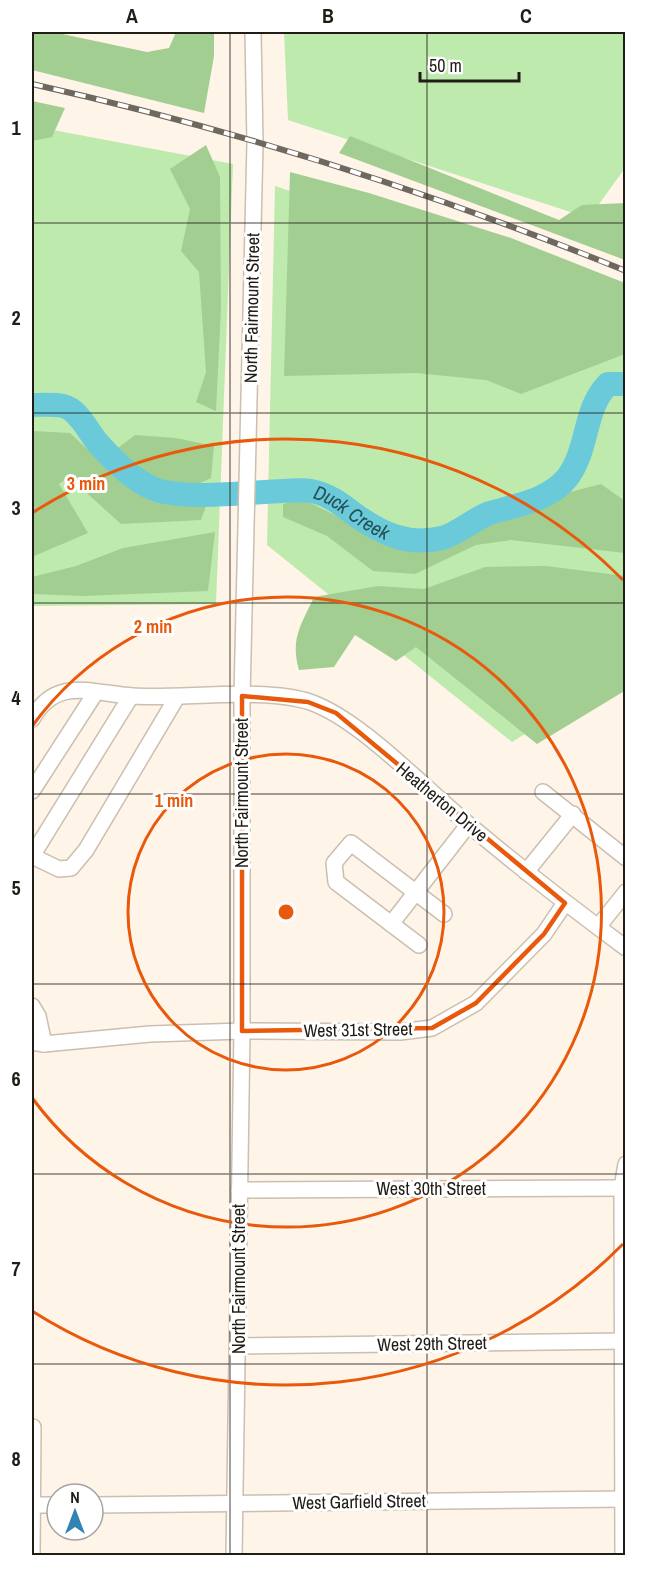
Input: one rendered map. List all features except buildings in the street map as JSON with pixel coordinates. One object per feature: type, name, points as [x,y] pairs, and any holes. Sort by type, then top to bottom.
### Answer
[{"type":"street","name":"North Fairmount Street","points":[[234,1556],[242,1031],[242,696],[250,437],[255,143],[253,32]]},
{"type":"street","name":"Heatherton Drive","points":[[32,719],[44,702],[60,692],[77,689],[131,696],[242,696],[308,702],[336,713],[468,825],[565,903],[626,948]]},
{"type":"street","points":[[32,791],[96,692]]},
{"type":"street","points":[[131,696],[32,856],[59,869],[71,868],[86,850],[177,697]]},
{"type":"street","points":[[543,792],[626,858]]},
{"type":"street","points":[[526,872],[573,814]]},
{"type":"street","points":[[391,924],[468,825]]},
{"type":"street","points":[[419,945],[336,882],[334,863],[351,843],[444,914]]},
{"type":"street","points":[[598,927],[626,892]]},
{"type":"street","name":"West 31st Street","points":[[38,1043],[150,1034],[242,1031],[399,1032],[432,1028],[476,1003],[544,934],[565,903]]},
{"type":"street","points":[[32,1006],[38,1016],[38,1043]]},
{"type":"street","points":[[623,1556],[622,1188],[626,1164]]},
{"type":"street","name":"West 30th Street","points":[[239,1190],[622,1188]]},
{"type":"street","name":"West 29th Street","points":[[238,1346],[624,1341]]},
{"type":"street","points":[[32,1556],[33,1427]]},
{"type":"street","name":"West Garfield Street","points":[[105,1505],[624,1499]]},
{"type":"highlighted area","points":[[242,696],[308,702],[336,713],[565,903],[544,934],[476,1003],[432,1028],[242,1031]]},
{"type":"green space","points":[[32,32],[53,32],[147,52],[169,48],[176,32],[214,32],[214,56],[204,113],[32,70]]},
{"type":"green space","points":[[284,32],[625,32],[625,168],[589,218],[288,120]]},
{"type":"green space","points":[[32,101],[65,108],[52,137],[32,141]]},
{"type":"green space","points":[[32,126],[233,164],[216,604],[32,606]]},
{"type":"green space","points":[[350,136],[559,220],[582,205],[625,203],[625,260],[339,153]]},
{"type":"green space","points":[[206,145],[220,177],[221,308],[216,411],[196,402],[206,372],[199,272],[181,251],[190,209],[170,169]]},
{"type":"green space","points":[[290,172],[369,193],[511,238],[625,283],[625,354],[521,394],[486,380],[416,373],[284,376]]},
{"type":"green space","points":[[275,186],[625,304],[625,672],[512,742],[267,545]]},
{"type":"green space","points":[[32,431],[70,433],[86,448],[155,500],[206,506],[201,520],[121,524],[69,477],[59,484],[88,533],[32,557]]},
{"type":"green space","points":[[135,435],[176,438],[214,446],[211,478],[192,486],[178,488],[168,487],[148,478],[131,464],[118,448]]},
{"type":"green space","points":[[601,484],[625,501],[625,553],[511,540],[476,545],[415,574],[373,571],[327,536],[283,517],[283,504],[302,499],[380,537],[423,536],[488,521],[547,498]]},
{"type":"green space","points":[[215,532],[208,591],[83,596],[32,594],[32,577],[76,566],[123,548]]},
{"type":"green space","points":[[546,566],[625,576],[626,690],[537,744],[416,647],[396,661],[355,635],[334,667],[299,670],[296,641],[301,624],[314,597],[378,586],[424,589],[485,567]]},
{"type":"waterway","name":"Duck Creek","points":[[32,405],[59,405],[73,411],[97,442],[116,461],[137,480],[152,488],[165,492],[197,495],[311,491],[334,500],[364,521],[385,532],[407,539],[430,540],[448,536],[478,518],[541,497],[559,486],[574,467],[594,405],[600,394],[608,384],[626,384]]},
{"type":"railway","points":[[32,84],[183,121],[333,165],[481,215],[626,271]]}]
